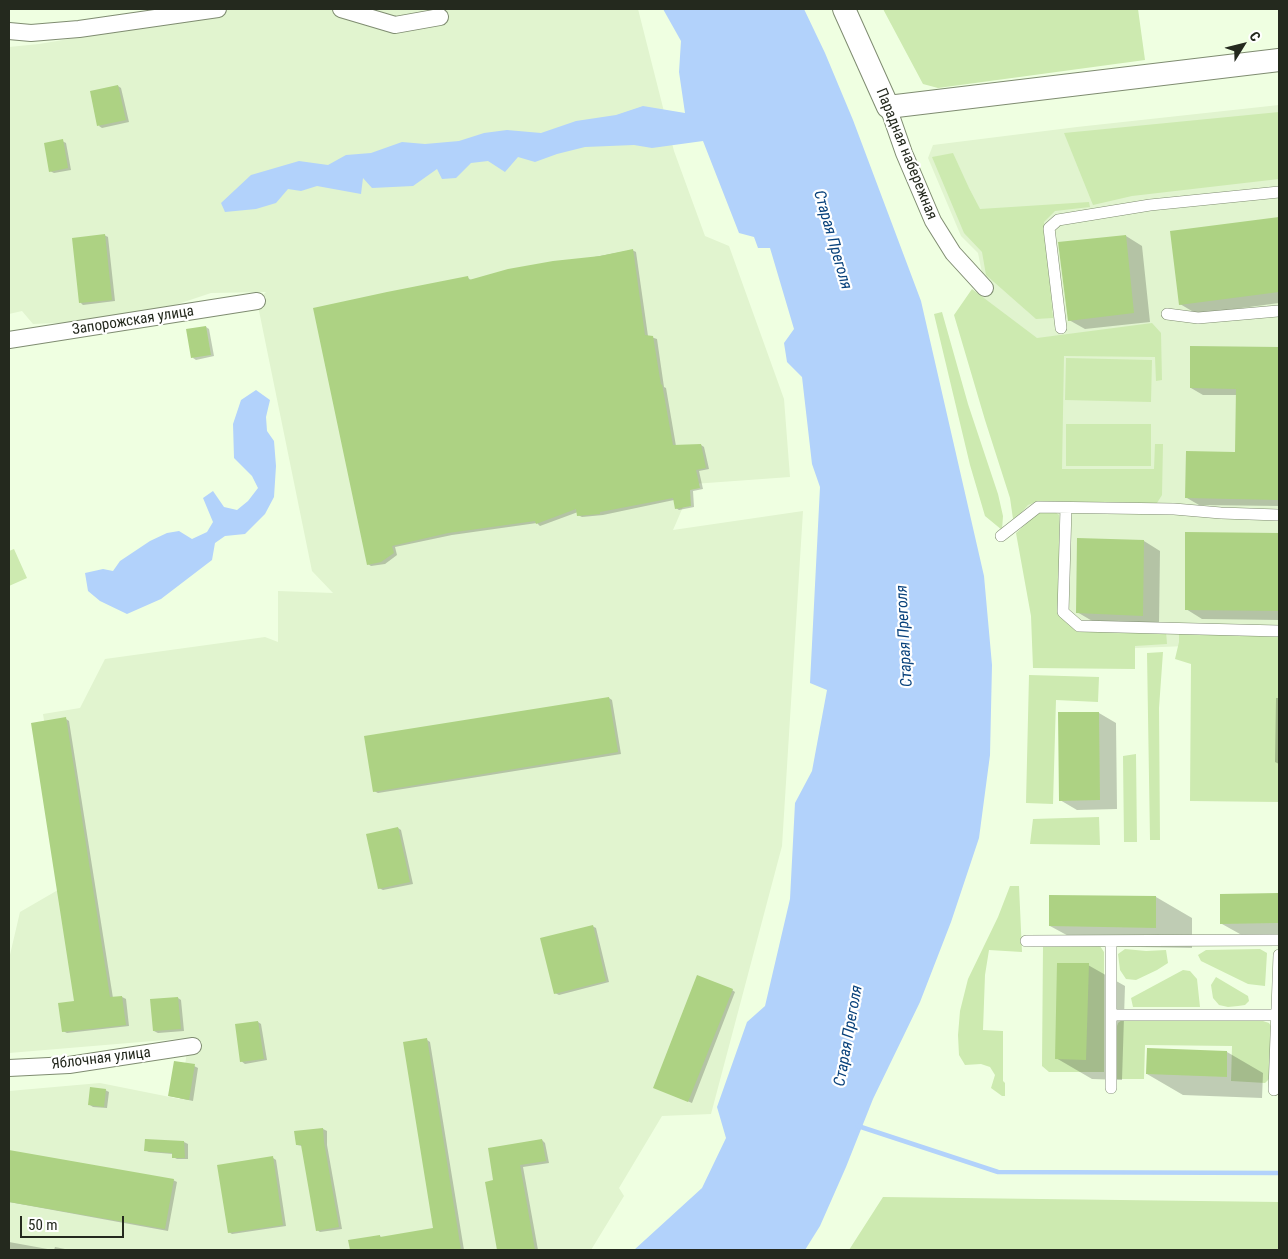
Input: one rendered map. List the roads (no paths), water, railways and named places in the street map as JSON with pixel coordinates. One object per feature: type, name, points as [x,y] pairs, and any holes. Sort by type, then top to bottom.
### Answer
[{"type":"main road","name":"Парадная набережная","points":[[844,9],[888,107]]},
{"type":"main road","points":[[888,107],[1279,60]]},
{"type":"street","points":[[9,31],[31,32],[79,29],[218,9]]},
{"type":"street","points":[[341,9],[396,25],[440,17]]},
{"type":"street","name":"Парадная набережная","points":[[888,107],[904,153],[933,221],[952,253],[985,288]]},
{"type":"street","points":[[1061,328],[1050,228],[1058,220],[1150,205],[1279,192]]},
{"type":"street","name":"Запорожская улица","points":[[9,340],[257,300]]},
{"type":"street","points":[[1167,314],[1198,318],[1278,311]]},
{"type":"street","points":[[1001,536],[1038,507],[1174,509],[1278,515]]},
{"type":"street","points":[[1066,508],[1063,612],[1079,626],[1279,631]]},
{"type":"street","points":[[1026,941],[1279,940]]},
{"type":"street","points":[[1110,941],[1111,1088]]},
{"type":"street","points":[[1274,1090],[1279,955]]},
{"type":"street","points":[[1111,1015],[1277,1015]]},
{"type":"street","name":"Яблочная улица","points":[[9,1068],[69,1065],[192,1046]]},
{"type":"water","name":"Старая Преголя","points":[[663,9],[804,9],[853,120],[921,301],[984,576],[992,665],[990,755],[979,838],[951,922],[920,1002],[873,1099],[820,1226],[805,1250],[634,1250],[702,1188],[726,1138],[717,1107],[747,1022],[765,1006],[790,899],[795,803],[812,771],[827,690],[810,683],[820,487],[812,464],[802,377],[787,362],[784,343],[794,329],[770,248],[758,248],[754,237],[739,233],[703,141],[652,148],[634,145],[585,147],[535,162],[518,157],[505,172],[488,161],[471,163],[456,178],[442,179],[437,169],[413,186],[372,188],[363,178],[361,194],[317,186],[301,191],[288,189],[276,203],[256,209],[225,212],[221,203],[251,175],[299,161],[328,165],[346,155],[371,153],[402,142],[425,144],[459,141],[484,133],[507,130],[541,133],[576,121],[616,115],[643,106],[685,113],[679,72],[681,41]]},
{"type":"water","points":[[256,390],[270,400],[266,417],[267,431],[274,441],[276,466],[274,497],[265,514],[245,534],[225,536],[215,543],[212,560],[161,599],[127,614],[100,601],[88,591],[85,573],[103,569],[113,571],[120,561],[150,541],[167,533],[179,531],[192,539],[207,532],[213,522],[203,498],[213,491],[224,507],[237,510],[248,501],[258,488],[252,476],[234,458],[233,424],[241,400]]},
{"type":"waterway","points":[[858,1126],[998,1172],[1279,1173]]}]
